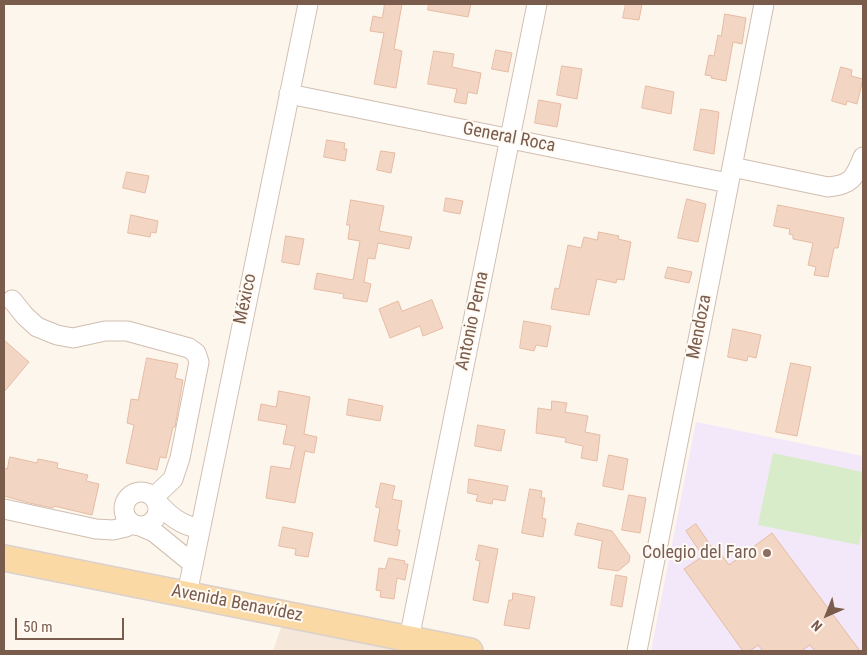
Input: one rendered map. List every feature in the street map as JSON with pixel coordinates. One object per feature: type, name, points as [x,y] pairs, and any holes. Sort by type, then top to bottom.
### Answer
[{"type":"main road","name":"Avenida Benavídez","points":[[4,558],[408,639],[440,648],[470,651]]},
{"type":"street","name":"México","points":[[186,594],[308,4]]},
{"type":"street","name":"Antonio Perna","points":[[408,639],[537,4]]},
{"type":"street","name":"Mendoza","points":[[637,651],[764,4]]},
{"type":"street","name":"General Roca","points":[[289,94],[510,138],[730,175],[828,188],[840,186],[852,180],[863,157]]},
{"type":"street","points":[[12,300],[25,316],[38,327],[57,335],[73,338],[105,331],[127,331],[189,348],[196,353],[199,362],[180,458],[173,479],[155,500]]},
{"type":"street","points":[[192,564],[154,532],[135,524],[124,512],[125,501],[133,494],[144,492],[155,500],[167,513],[187,527],[199,528]]},
{"type":"street","points":[[4,509],[96,530],[113,530],[135,524],[151,523],[155,519],[158,508],[155,500]]},
{"type":"shaded area","name":"Colegio del Faro","points":[[696,422],[863,456],[863,651],[651,651]]},
{"type":"shaded area","points":[[282,625],[410,651],[273,651]]},
{"type":"green space","points":[[773,453],[863,472],[863,525],[859,545],[758,525]]},
{"type":"building","points":[[385,4],[402,4],[394,49],[402,51],[396,88],[374,84],[384,33],[370,31],[373,16],[382,18]]},
{"type":"building","points":[[429,4],[471,4],[468,17],[428,10]]},
{"type":"building","points":[[626,4],[642,4],[639,20],[623,18]]},
{"type":"building","points":[[725,14],[746,18],[742,44],[733,42],[726,81],[705,75],[709,55],[714,56],[718,35],[721,36]]},
{"type":"building","points":[[496,50],[512,53],[508,72],[492,69]]},
{"type":"building","points":[[434,51],[454,54],[452,67],[481,73],[477,94],[468,92],[466,104],[454,102],[457,89],[428,84]]},
{"type":"building","points":[[562,66],[582,69],[577,99],[557,95]]},
{"type":"building","points":[[841,67],[852,70],[851,76],[863,79],[857,104],[847,101],[846,105],[832,101]]},
{"type":"building","points":[[646,86],[674,92],[671,114],[642,108]]},
{"type":"building","points":[[539,100],[561,104],[557,127],[535,123]]},
{"type":"building","points":[[701,109],[719,112],[714,154],[694,150]]},
{"type":"building","points":[[327,140],[345,143],[344,149],[347,149],[345,161],[324,157]]},
{"type":"building","points":[[381,151],[395,153],[391,173],[377,170]]},
{"type":"building","points":[[127,172],[149,176],[145,193],[123,188]]},
{"type":"building","points":[[446,198],[463,201],[460,214],[444,211]]},
{"type":"building","points":[[687,199],[706,204],[698,242],[678,238]]},
{"type":"building","points":[[351,200],[384,206],[379,231],[412,237],[409,249],[378,243],[375,259],[368,258],[364,282],[371,284],[367,302],[343,298],[344,294],[314,289],[317,273],[353,280],[360,241],[348,239],[350,225],[347,225]]},
{"type":"building","points":[[778,205],[844,218],[838,248],[834,248],[828,277],[814,275],[816,267],[808,265],[813,243],[793,239],[793,235],[789,234],[790,229],[774,226]]},
{"type":"building","points":[[131,215],[158,221],[156,233],[151,232],[150,237],[128,233]]},
{"type":"building","points":[[599,232],[619,236],[618,239],[631,242],[624,280],[617,279],[616,283],[597,279],[589,315],[551,309],[555,288],[559,289],[568,245],[581,248],[584,237],[597,240]]},
{"type":"building","points":[[286,236],[304,239],[299,265],[282,262]]},
{"type":"building","points":[[668,267],[692,272],[689,283],[665,278]]},
{"type":"building","points":[[432,300],[443,328],[423,336],[420,326],[390,338],[379,309],[398,301],[402,311]]},
{"type":"building","points":[[524,321],[551,326],[547,347],[536,345],[534,351],[520,348]]},
{"type":"building","points":[[733,329],[761,335],[756,358],[748,356],[747,361],[728,357]]},
{"type":"building","points":[[4,340],[29,362],[4,392]]},
{"type":"building","points":[[147,358],[178,364],[175,378],[183,380],[175,427],[173,427],[166,458],[160,457],[157,470],[126,463],[134,425],[127,423],[131,399],[138,400]]},
{"type":"building","points":[[791,363],[811,367],[797,436],[776,432]]},
{"type":"building","points":[[279,391],[310,397],[304,434],[317,437],[314,453],[305,451],[295,503],[266,498],[271,466],[290,469],[295,446],[283,444],[287,425],[258,420],[261,404],[276,407]]},
{"type":"building","points":[[349,399],[383,406],[380,421],[347,415]]},
{"type":"building","points":[[552,401],[567,403],[565,412],[588,416],[585,432],[600,435],[597,461],[581,458],[583,446],[565,442],[566,438],[536,433],[538,408],[551,410]]},
{"type":"building","points":[[478,425],[505,430],[501,451],[475,446]]},
{"type":"building","points":[[609,455],[628,459],[623,490],[603,486]]},
{"type":"building","points":[[10,457],[37,463],[38,459],[58,463],[57,468],[88,475],[86,481],[99,484],[92,515],[54,506],[53,508],[29,503],[4,496],[4,468],[7,469]]},
{"type":"building","points":[[469,479],[508,486],[505,501],[493,499],[492,504],[476,501],[478,495],[468,493]]},
{"type":"building","points":[[381,483],[395,486],[392,499],[402,501],[397,530],[400,530],[397,546],[374,541],[380,508],[376,507]]},
{"type":"building","points":[[530,489],[542,491],[541,498],[545,498],[542,518],[546,519],[543,537],[522,533]]},
{"type":"building","points":[[629,495],[646,498],[640,533],[622,530]]},
{"type":"building","points":[[578,523],[612,531],[630,556],[629,562],[618,571],[598,568],[603,541],[575,535]]},
{"type":"building","points":[[696,524],[713,549],[716,547],[729,565],[772,533],[860,651],[815,651],[810,645],[801,651],[763,651],[758,645],[750,651],[743,651],[684,569],[703,556],[686,531]]},
{"type":"building","points":[[283,527],[313,533],[308,557],[295,555],[296,549],[279,546]]},
{"type":"building","points":[[479,545],[498,549],[488,603],[473,600],[480,561],[476,560]]},
{"type":"building","points":[[389,558],[405,561],[404,564],[408,564],[405,580],[397,578],[394,599],[380,597],[381,591],[376,590],[379,568],[385,569]]},
{"type":"building","points":[[616,575],[627,577],[622,607],[611,605]]},
{"type":"building","points":[[513,593],[535,597],[529,629],[504,625],[509,600],[512,600]]},
{"type":"place","name":"Colegio del Faro","points":[[767,553]]}]
